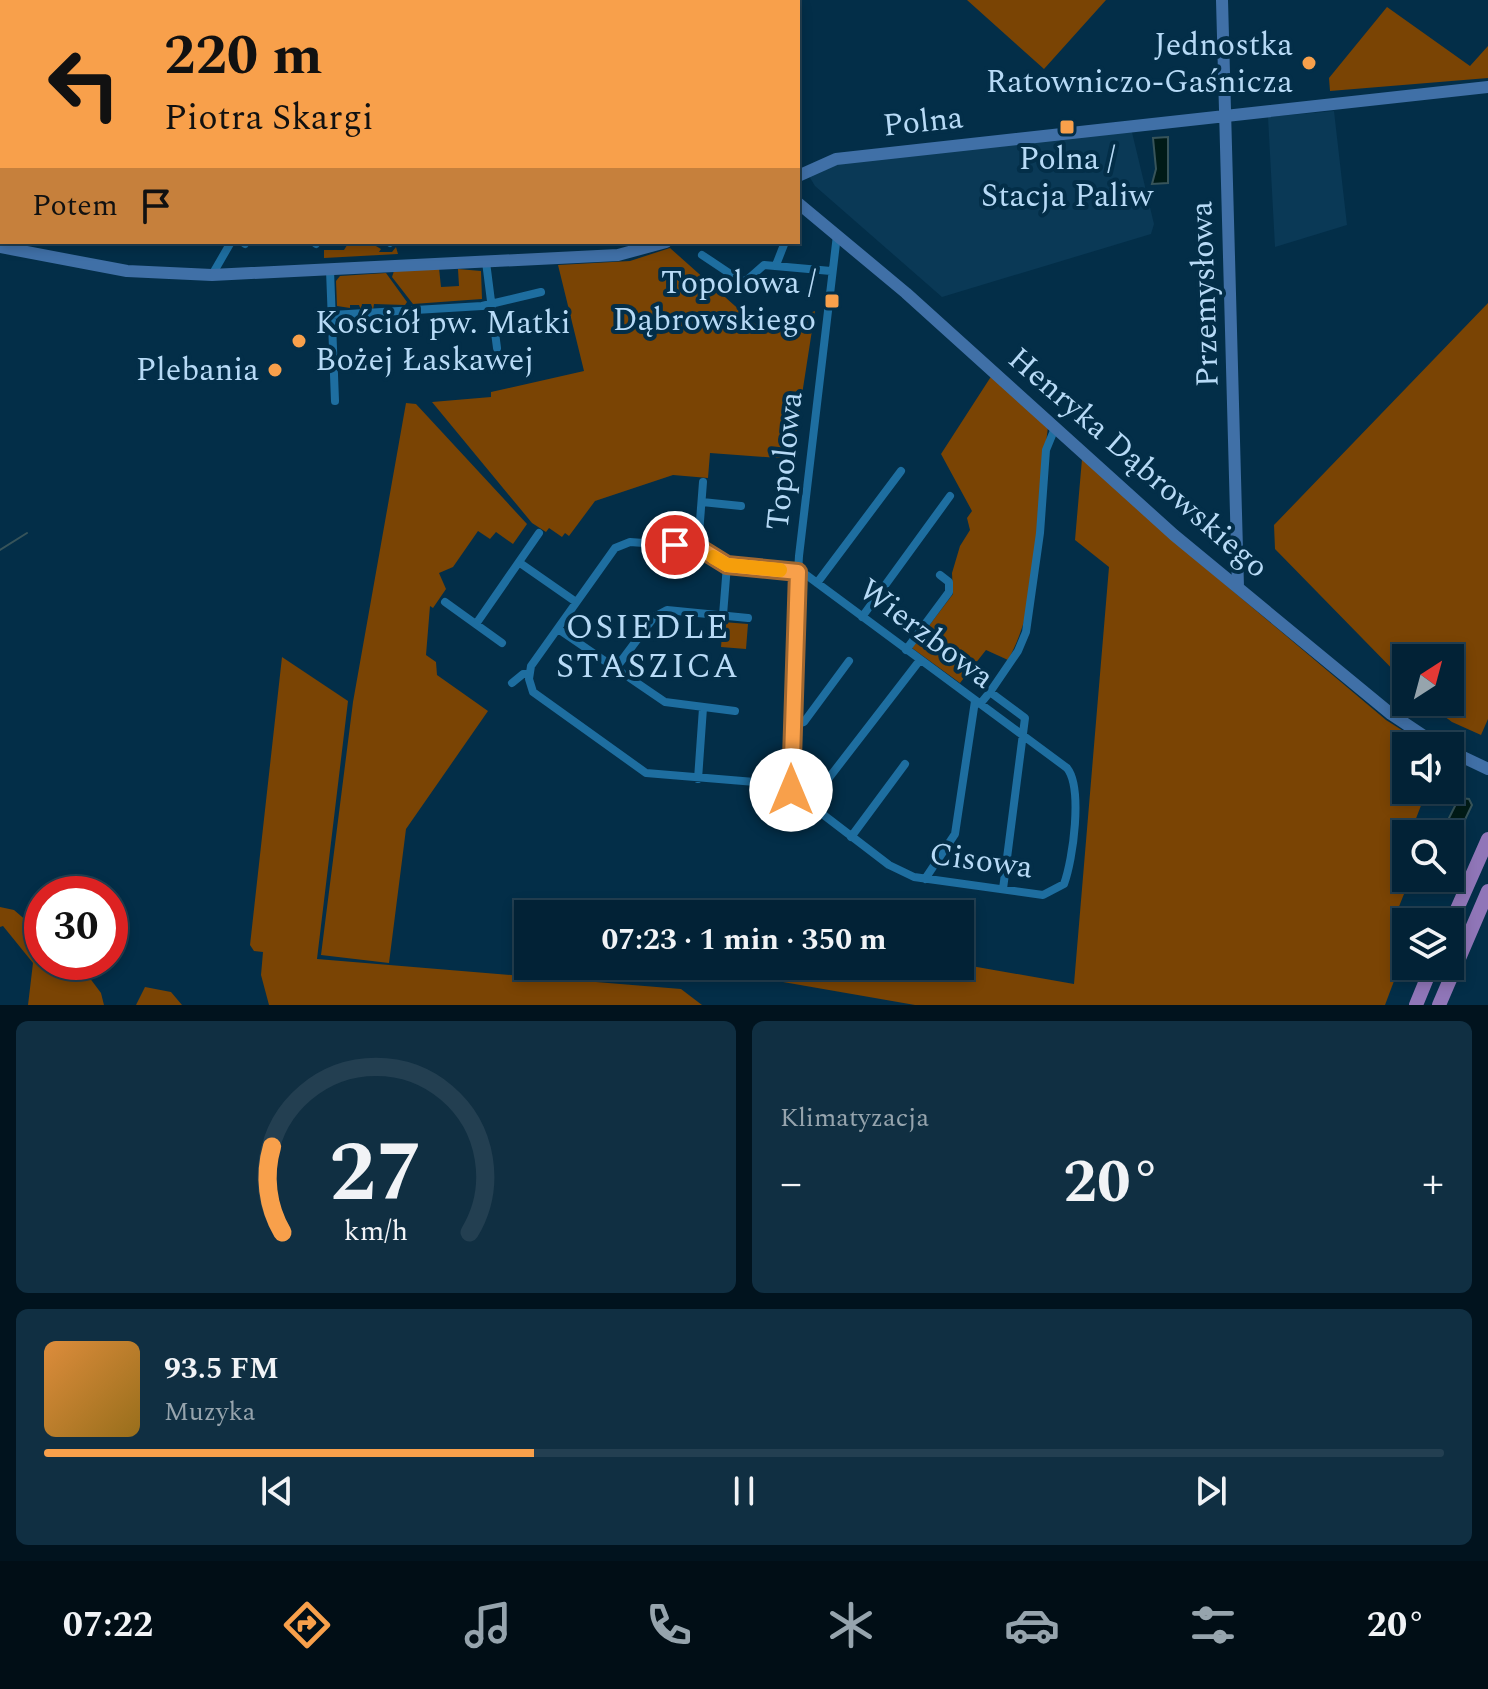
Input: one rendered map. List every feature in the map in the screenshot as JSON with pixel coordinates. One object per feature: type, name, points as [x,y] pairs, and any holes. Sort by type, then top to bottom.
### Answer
[{"type":"highway","points":[[1458,908],[1488,839]]},
{"type":"highway","points":[[1439,1005],[1488,891]]},
{"type":"highway","points":[[1416,1005],[1426,980]]},
{"type":"street","name":"Przemysłowa","points":[[1222,0],[1238,587]]},
{"type":"street","name":"Polna","points":[[800,175],[836,159],[1225,113],[1488,87]]},
{"type":"street","name":"Henryka Dąbrowskiego","points":[[803,207],[1216,569],[1391,714],[1418,732]]},
{"type":"street","name":"Topolowa","points":[[791,787],[798,572],[837,235]]},
{"type":"street","points":[[212,275],[230,244]]},
{"type":"street","points":[[0,247],[42,251],[135,272],[212,275],[618,255],[659,244]]},
{"type":"street","points":[[776,265],[784,244]]},
{"type":"street","points":[[702,255],[741,281],[747,280],[764,265],[831,271]]},
{"type":"street","points":[[486,262],[497,348]]},
{"type":"street","points":[[330,270],[335,401]]},
{"type":"street","points":[[332,315],[490,304],[541,292]]},
{"type":"street","points":[[925,879],[955,834],[978,703],[990,692],[1018,651],[1026,632],[1040,533],[1046,450],[1055,428]]},
{"type":"street","points":[[817,583],[901,471]]},
{"type":"street","points":[[698,547],[703,482]]},
{"type":"street","points":[[862,617],[950,496]]},
{"type":"street","points":[[702,502],[741,506]]},
{"type":"street","points":[[476,624],[539,533]]},
{"type":"street","points":[[791,787],[646,773],[535,694],[529,674],[615,548],[630,542],[698,547],[727,565],[798,572]]},
{"type":"street","points":[[1216,569],[1238,558]]},
{"type":"street","points":[[520,563],[576,602]]},
{"type":"street","points":[[723,615],[727,565]]},
{"type":"street","name":"Wierzbowa","points":[[798,572],[1024,736]]},
{"type":"street","points":[[906,650],[949,592],[949,582],[940,575]]},
{"type":"street","points":[[445,602],[502,643]]},
{"type":"street","points":[[616,668],[654,617],[667,610],[748,618]]},
{"type":"street","points":[[558,629],[665,702],[735,711]]},
{"type":"street","points":[[808,805],[920,660]]},
{"type":"street","points":[[792,726],[804,722],[849,661]]},
{"type":"street","points":[[512,683],[523,674],[529,674]]},
{"type":"street","points":[[990,692],[1025,718],[1003,889]]},
{"type":"street","points":[[698,779],[703,708]]},
{"type":"street","name":"Cisowa","points":[[791,787],[808,805],[902,873],[1043,895],[1057,891],[1064,884],[1070,868],[1074,777],[1024,736]]},
{"type":"street","points":[[1464,758],[1488,769]]},
{"type":"street","points":[[851,837],[905,764]]},
{"type":"shaded area","points":[[967,0],[1106,0],[1044,69]]},
{"type":"shaded area","points":[[1387,7],[1470,66],[1488,46],[1488,78],[1330,91],[1329,78]]},
{"type":"shaded area","points":[[1334,111],[1347,225],[1275,247],[1268,117]]},
{"type":"shaded area","points":[[1130,124],[1154,224],[1151,234],[942,297],[815,186],[809,176],[813,166]]},
{"type":"shaded area","points":[[1168,137],[1168,183],[1152,184],[1156,169],[1153,138]]},
{"type":"shaded area","points":[[348,244],[372,244],[381,249],[379,252],[392,252],[396,247],[398,254],[324,258],[324,250],[344,250]]},
{"type":"shaded area","points":[[670,248],[762,330],[815,311],[792,459],[710,453],[708,478],[673,475],[595,501],[569,536],[565,533],[562,537],[549,528],[546,532],[532,523],[432,402],[491,397],[491,392],[584,371],[558,265],[630,261]]},
{"type":"shaded area","points":[[439,268],[441,287],[459,286],[458,269],[481,271],[482,299],[413,304],[392,277],[394,271]]},
{"type":"shaded area","points":[[386,273],[407,302],[405,305],[374,304],[373,310],[371,304],[362,304],[361,310],[359,305],[350,305],[350,308],[337,306],[336,281],[340,276]]},
{"type":"shaded area","points":[[1488,303],[1488,719],[1481,735],[1444,716],[1464,716],[1464,644],[1392,644],[1392,669],[1275,549],[1274,525]]},
{"type":"shaded area","points":[[992,375],[1048,427],[1038,546],[1028,607],[1020,635],[1008,660],[986,650],[960,683],[912,648],[953,594],[952,573],[960,546],[970,530],[967,518],[972,511],[941,454]]},
{"type":"shaded area","points":[[406,403],[416,404],[527,524],[513,544],[496,532],[490,539],[478,531],[453,567],[439,573],[446,589],[433,608],[430,606],[426,655],[436,662],[437,675],[488,711],[406,829],[389,963],[321,955],[353,702]]},
{"type":"shaded area","points":[[1082,459],[1171,539],[1386,720],[1405,732],[1392,732],[1392,804],[1422,804],[1415,820],[1392,820],[1392,892],[1405,892],[1398,908],[1392,908],[1394,980],[1385,1005],[915,1005],[783,982],[974,980],[974,966],[1074,984],[1109,567],[1075,540]]},
{"type":"shaded area","points":[[723,622],[748,624],[746,649],[721,647]]},
{"type":"shaded area","points":[[282,657],[348,701],[317,959],[514,975],[514,980],[572,980],[681,989],[702,1005],[269,1005],[261,975],[263,952],[254,951],[250,945]]},
{"type":"shaded area","points":[[1464,798],[1469,799],[1472,805],[1464,822],[1448,820],[1456,804],[1464,804]]},
{"type":"shaded area","points":[[0,907],[14,910],[24,919],[24,952],[3,926],[0,927]]},
{"type":"shaded area","points":[[31,980],[91,980],[101,993],[104,1005],[28,1005]]},
{"type":"shaded area","points":[[145,987],[171,992],[182,1005],[136,1005]]},
{"type":"waterway","points":[[0,550],[27,533]]},
{"type":"slow traffic","points":[[713,557],[727,565],[780,570]]},
{"type":"place","name":"Jednostka Ratowniczo-Gaśnicza","points":[[1309,63]]},
{"type":"place","name":"Polna / Stacja Paliw","points":[[1067,127]]},
{"type":"place","name":"Topolowa / Dąbrowskiego","points":[[832,301]]},
{"type":"place","name":"Kościół pw. Matki Bożej Łaskawej","points":[[299,341]]},
{"type":"place","name":"Plebania","points":[[275,370]]},
{"type":"district","name":"OSIEDLE STASZICA","points":[[648,648]]},
{"type":"route","points":[[675,545],[698,547],[727,565],[798,572],[791,790]]}]
